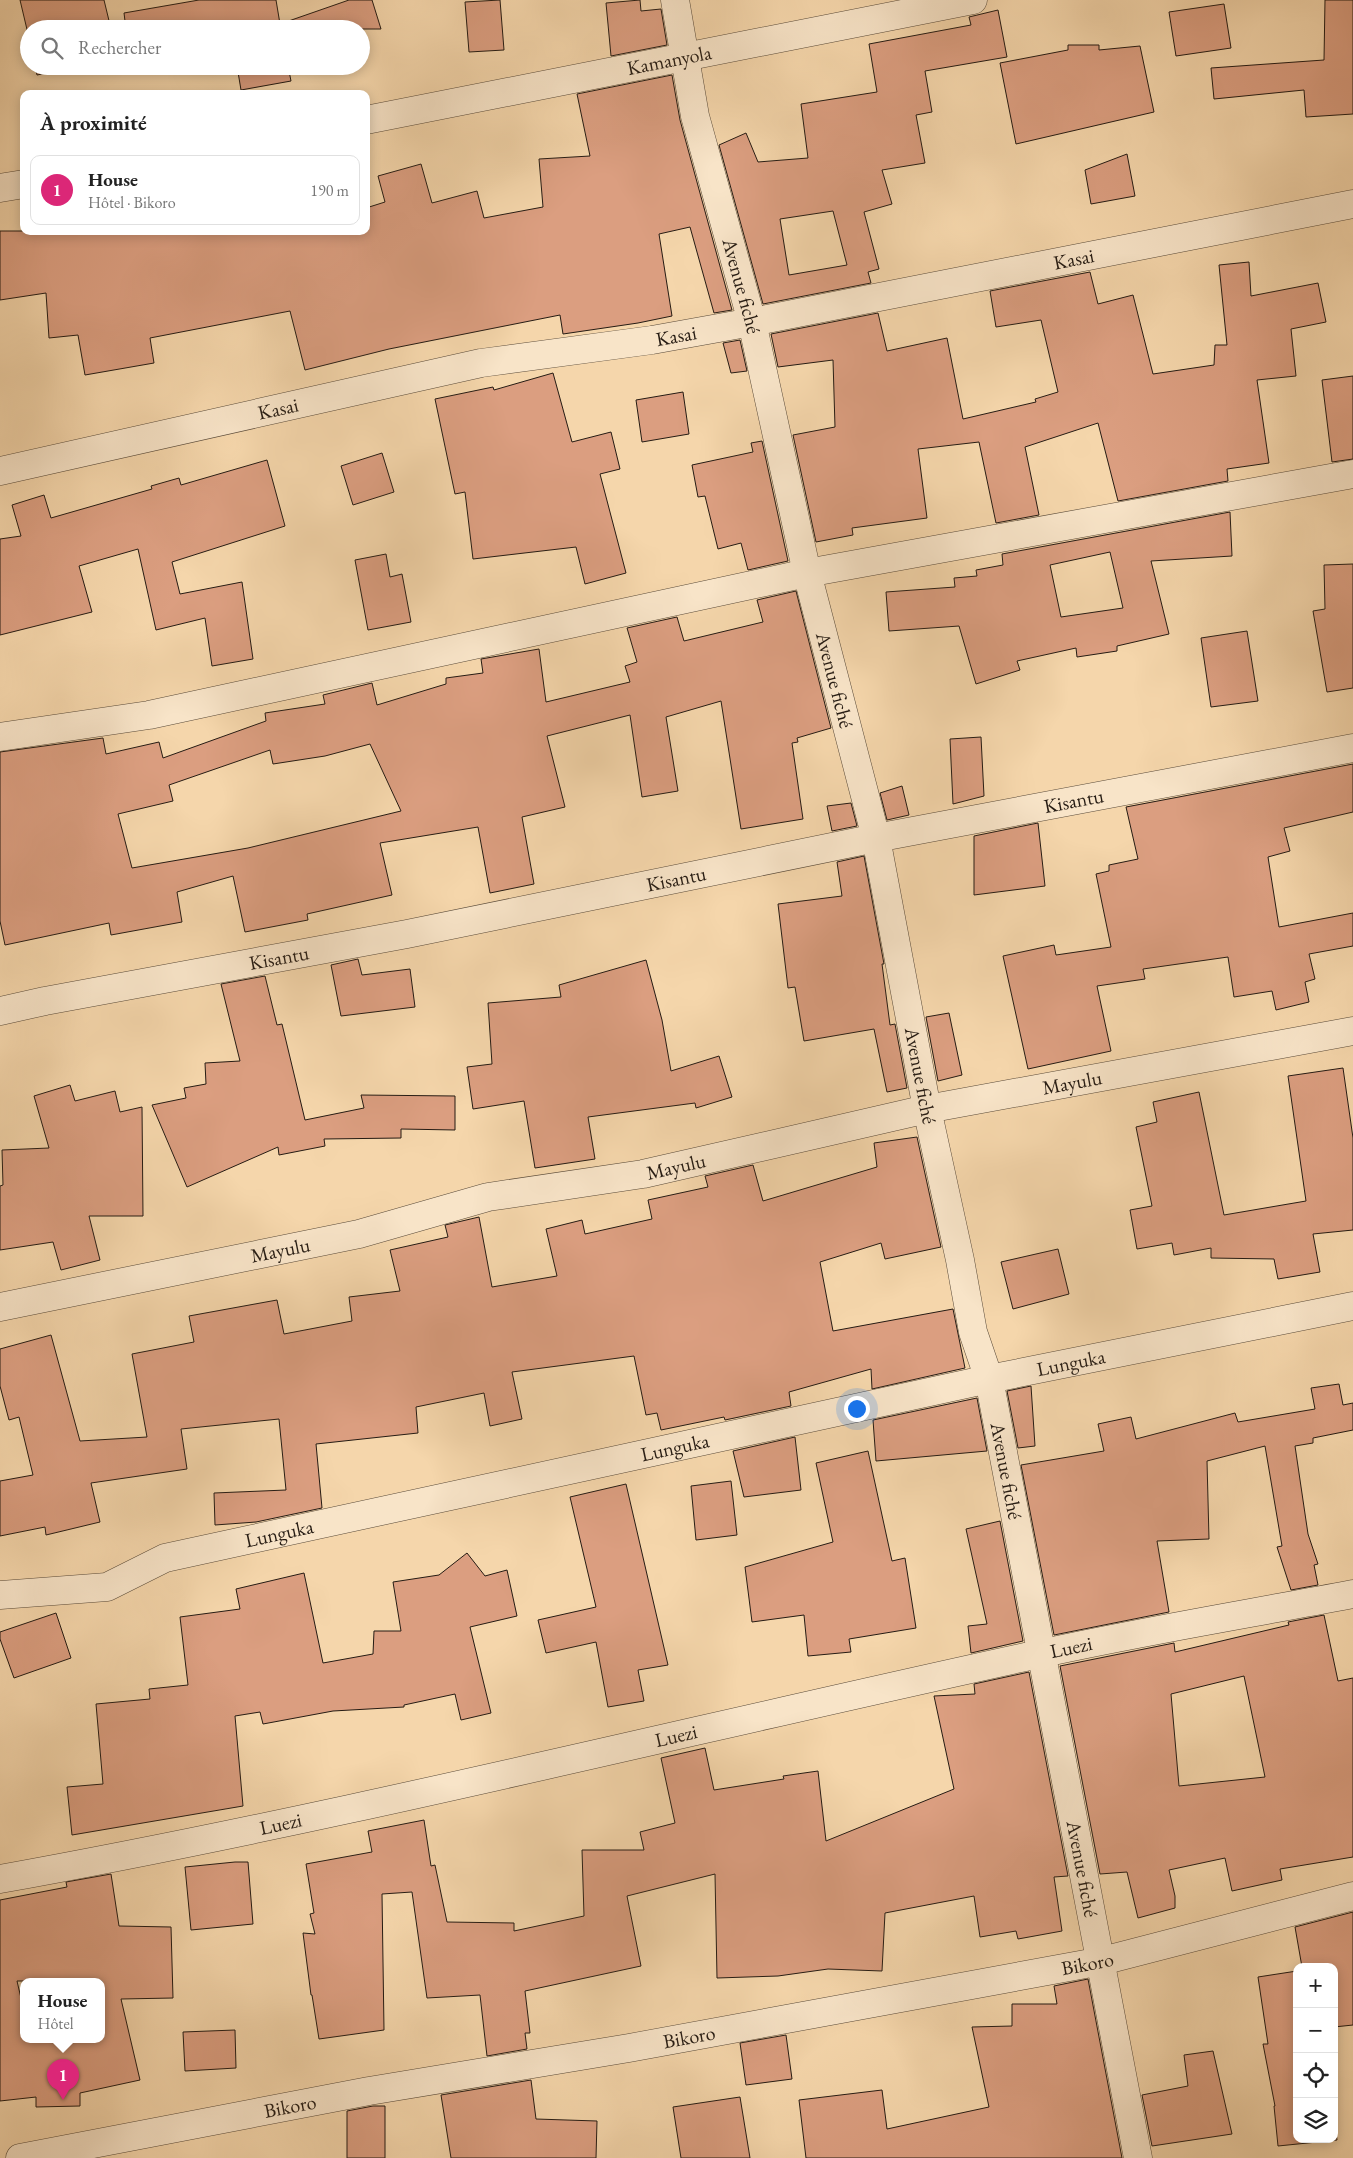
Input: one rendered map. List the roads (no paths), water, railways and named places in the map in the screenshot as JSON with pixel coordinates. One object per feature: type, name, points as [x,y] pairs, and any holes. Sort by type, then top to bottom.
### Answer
[{"type":"street","name":"Avenue fiché","points":[[675,0],[694,116],[752,322],[808,573],[876,838],[927,1109],[960,1260],[973,1332],[989,1379],[1102,1961],[1138,2158]]},
{"type":"street","name":"Kamanyola","points":[[370,119],[973,0]]},
{"type":"street","points":[[0,188],[20,185]]},
{"type":"street","name":"Kasai","points":[[0,471],[481,363],[652,340],[752,322],[1353,204]]},
{"type":"street","points":[[0,737],[149,715],[808,573],[1353,474]]},
{"type":"street","name":"Kisantu","points":[[0,1011],[45,1000],[407,934],[876,838],[1353,748]]},
{"type":"street","name":"Mayulu","points":[[0,1307],[359,1234],[488,1196],[643,1174],[927,1109],[1353,1031]]},
{"type":"street","name":"Lunguka","points":[[0,1595],[107,1586],[165,1558],[989,1379],[1353,1306]]},
{"type":"street","name":"Luezi","points":[[0,1879],[159,1850],[485,1780],[1042,1653],[1353,1594]]},
{"type":"street","name":"Bikoro","points":[[20,2158],[369,2091],[629,2048],[1102,1961],[1353,1896]]},
{"type":"place","name":"House","points":[[63,2100]]}]
